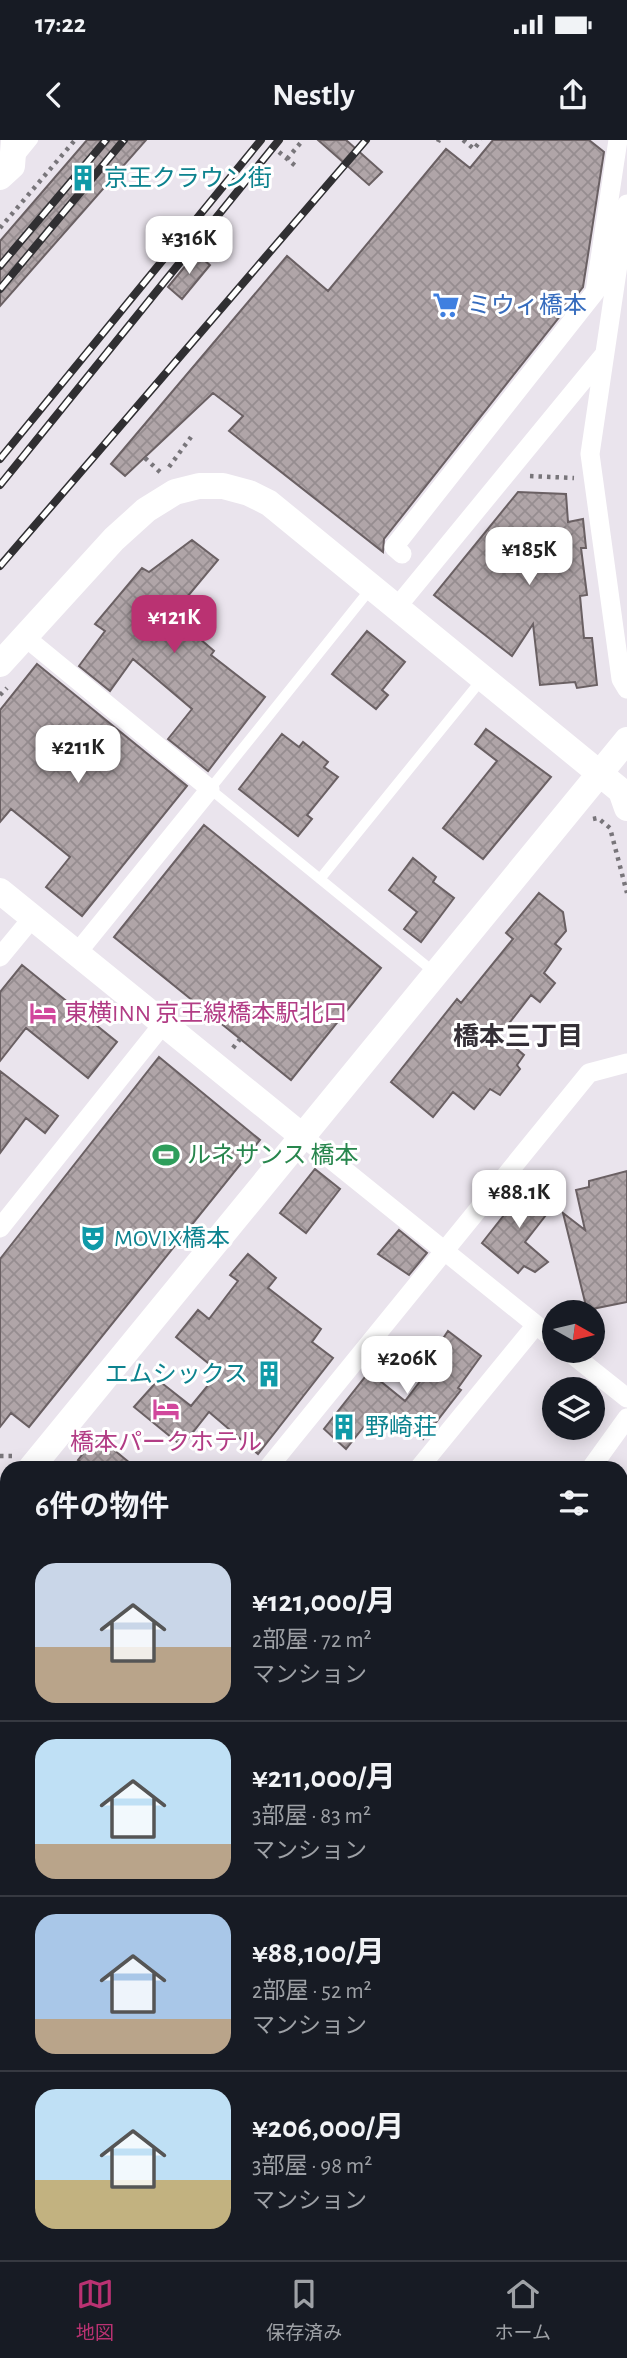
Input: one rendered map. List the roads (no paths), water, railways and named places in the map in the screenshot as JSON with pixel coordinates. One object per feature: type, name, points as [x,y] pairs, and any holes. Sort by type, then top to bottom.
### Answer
[{"type":"street","points":[[402,554],[394,547],[595,292],[616,141]]},
{"type":"street","points":[[627,204],[621,285],[604,355],[590,443],[592,480],[621,679],[627,689]]},
{"type":"street","points":[[397,607],[604,355]]},
{"type":"street","points":[[4,675],[25,637],[114,539],[146,510],[175,492],[199,486],[236,489],[269,503],[373,587],[621,791],[627,808]]},
{"type":"street","points":[[25,637],[210,789],[77,953]]},
{"type":"street","points":[[23,1461],[302,1136],[627,740]]},
{"type":"street","points":[[0,891],[542,1330]]},
{"type":"street","points":[[0,957],[33,917]]},
{"type":"street","points":[[0,1228],[163,1024]]},
{"type":"street","points":[[274,1461],[589,1073],[627,1063]]},
{"type":"street","points":[[425,1461],[536,1325]]},
{"type":"street","points":[[583,1363],[627,1398]]},
{"type":"street","points":[[596,1461],[627,1418]]},
{"type":"lane","points":[[9,161],[33,140]]},
{"type":"lane","points":[[373,587],[210,789],[436,974]]},
{"type":"lane","points":[[320,878],[484,678]]},
{"type":"railway","points":[[0,266],[106,140]]},
{"type":"railway","points":[[0,289],[124,140]]},
{"type":"railway","points":[[0,459],[261,140]]},
{"type":"railway","points":[[0,485],[279,140]]},
{"type":"railway","points":[[0,566],[366,140]]},
{"type":"place","name":"京王クラウン街","points":[[83,178]]},
{"type":"place","name":"ミウィ橋本","points":[[446,305]]},
{"type":"place","name":"東横INN 京王線橋本駅北口","points":[[43,1013]]},
{"type":"place","name":"ルネサンス 橋本","points":[[166,1155]]},
{"type":"place","name":"MOVIX橋本","points":[[93,1238]]},
{"type":"place","name":"エムシックス","points":[[269,1374]]},
{"type":"place","name":"橋本パークホテル","points":[[166,1409]]},
{"type":"place","name":"野崎荘","points":[[344,1427]]},
{"type":"district","name":"橋本三丁目","points":[[518,1036]]}]
